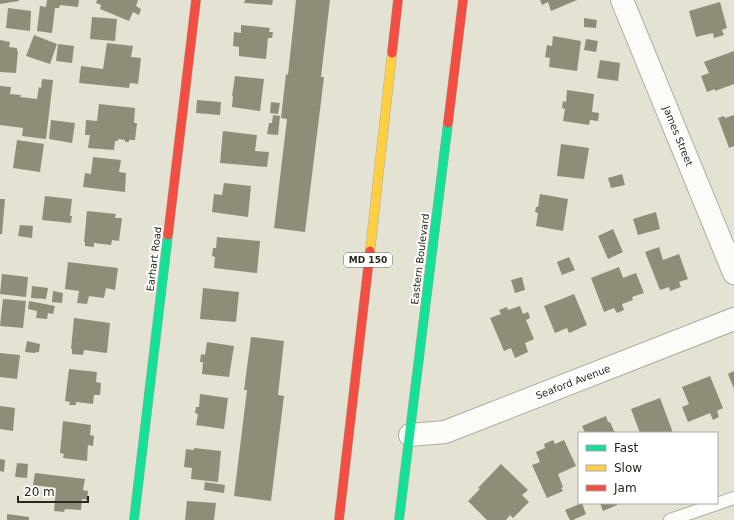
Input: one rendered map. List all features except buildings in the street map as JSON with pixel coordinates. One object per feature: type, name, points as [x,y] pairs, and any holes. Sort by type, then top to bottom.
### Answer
[{"type":"main road","name":"Earhart Road","points":[[134,520],[196,0]]},
{"type":"main road","name":"MD 150","points":[[339,520],[398,0]]},
{"type":"main road","name":"Eastern Boulevard","points":[[399,520],[463,0]]},
{"type":"street","name":"James Street","points":[[622,0],[734,273]]},
{"type":"street","name":"Seaford Avenue","points":[[410,435],[445,432],[734,319]]},
{"type":"lane","points":[[718,504],[734,498]]},
{"type":"lane","points":[[670,520],[717,504]]},
{"type":"traffic: fast","points":[[399,520],[448,123]]},
{"type":"traffic: fast","points":[[134,520],[168,235]]},
{"type":"traffic: slow","points":[[370,251],[392,53]]},
{"type":"traffic: jam","points":[[168,235],[196,0]]},
{"type":"traffic: jam","points":[[392,53],[398,0]]},
{"type":"traffic: jam","points":[[448,123],[463,0]]},
{"type":"traffic: jam","points":[[339,520],[370,251]]}]
